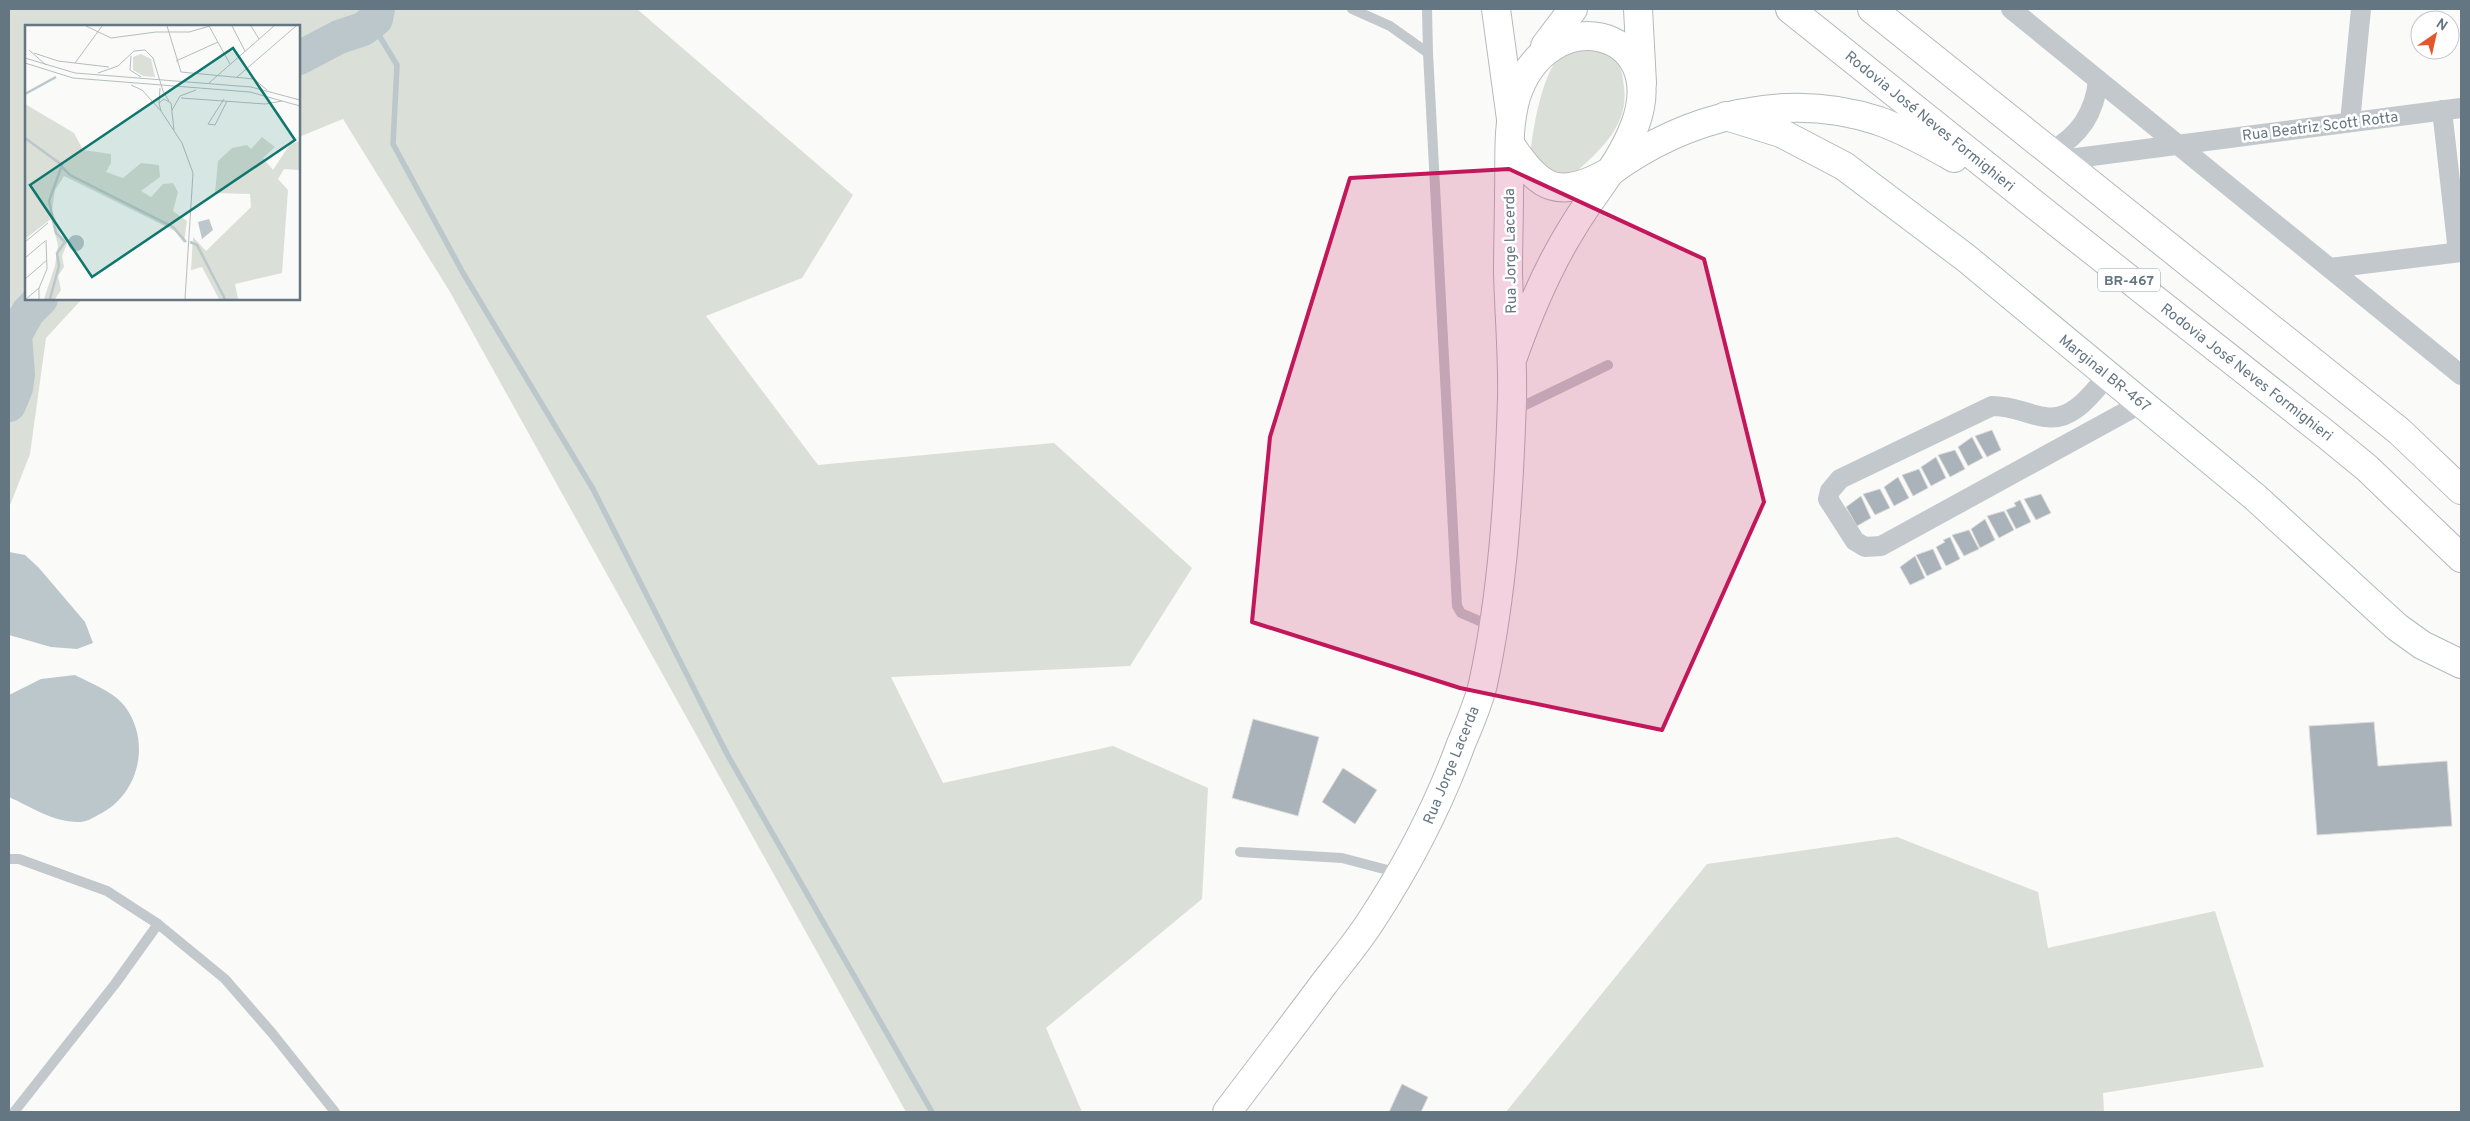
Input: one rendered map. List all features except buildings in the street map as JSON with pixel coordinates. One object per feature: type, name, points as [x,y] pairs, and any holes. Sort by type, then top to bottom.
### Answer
[{"type":"main road","points":[[1496,9],[1510,132],[1530,172],[1541,182],[1562,190],[1586,185],[1610,172],[1654,143],[1698,124],[1726,116],[1787,108],[1819,109],[1878,121],[1922,140],[2054,220]]},
{"type":"main road","points":[[1510,132],[1517,92],[1529,68],[1574,9]]},
{"type":"main road","points":[[1610,172],[1628,145],[1639,115],[1642,83],[1638,9]]},
{"type":"main road","name":"Rodovia José Neves Formighieri","points":[[1790,9],[2328,436],[2367,468],[2461,558]]},
{"type":"main road","name":"BR-467","points":[[1872,9],[2399,432],[2461,490]]},
{"type":"main road","points":[[1545,46],[1563,34],[1584,30],[1605,34],[1623,45],[1636,62],[1642,83]]},
{"type":"main road","name":"Marginal BR-467","points":[[1726,116],[1781,133],[1844,166],[1966,258],[2255,497],[2397,626],[2422,645],[2461,664]]},
{"type":"main road","name":"Rua Jorge Lacerda","points":[[1227,1112],[1369,925],[1401,873],[1438,800],[1479,697],[1492,627],[1508,513],[1513,357],[1508,274],[1510,132]]},
{"type":"main road","name":"Rua Jorge Lacerda","points":[[1513,357],[1538,292],[1554,260],[1571,230],[1610,172]]},
{"type":"street","points":[[2011,9],[2461,374]]},
{"type":"street","points":[[2350,122],[2361,9]]},
{"type":"street","points":[[2056,156],[2087,119],[2097,93],[2098,80]]},
{"type":"street","points":[[2330,268],[2460,252],[2452,109]]},
{"type":"street","name":"Rua Beatriz Scott Rotta","points":[[2056,156],[2178,145],[2452,109]]},
{"type":"street","points":[[2107,376],[2086,403],[2063,416],[2047,418],[2008,406],[1992,406],[1840,479],[1830,491],[1828,500],[1855,541],[1865,547],[1881,546],[2142,404]]},
{"type":"street","points":[[2086,403],[2108,422]]},
{"type":"lane","points":[[1352,9],[1390,26],[1428,53]]},
{"type":"lane","points":[[1427,9],[1457,606],[1461,613],[1492,627]]},
{"type":"lane","points":[[1512,412],[1608,364]]},
{"type":"lane","points":[[1240,852],[1342,858],[1401,873]]},
{"type":"lane","points":[[9,859],[19,859],[107,891],[158,924],[225,979],[272,1033],[335,1112]]},
{"type":"lane","points":[[14,1112],[115,984],[158,924]]},
{"type":"highlighted area","points":[[1509,169],[1704,259],[1764,502],[1662,730],[1460,688],[1252,622],[1270,437],[1350,178]]},
{"type":"shaded area","points":[[9,9],[637,9],[853,195],[802,278],[706,316],[818,465],[1054,443],[1192,568],[1130,666],[891,677],[943,783],[1113,746],[1208,788],[1202,899],[1046,1028],[1082,1112],[906,1112],[450,292],[343,119],[300,137],[300,25],[25,25],[25,300],[81,300],[46,338],[30,454],[9,508]]},
{"type":"shaded area","points":[[1599,46],[1620,67],[1624,87],[1622,114],[1611,136],[1593,156],[1574,174],[1561,173],[1544,165],[1531,150],[1541,97],[1551,69],[1558,59],[1569,51]]},
{"type":"shaded area","points":[[9,552],[25,555],[39,568],[85,622],[93,643],[77,649],[51,647],[9,635]]},
{"type":"shaded area","points":[[75,675],[110,693],[126,708],[134,722],[139,753],[131,783],[122,796],[111,807],[92,819],[80,822],[71,822],[52,817],[9,797],[9,695],[41,679]]},
{"type":"shaded area","points":[[1897,837],[2038,892],[2048,948],[2215,911],[2264,1067],[2103,1093],[2104,1112],[1506,1112],[1707,864]]},
{"type":"waterway","points":[[300,57],[339,37],[363,29],[376,19],[378,9]]},
{"type":"waterway","points":[[371,22],[397,65],[393,144],[463,273],[593,489],[727,754],[932,1112]]},
{"type":"waterway","points":[[9,405],[16,388],[18,374],[15,335],[28,312],[40,300]]}]
